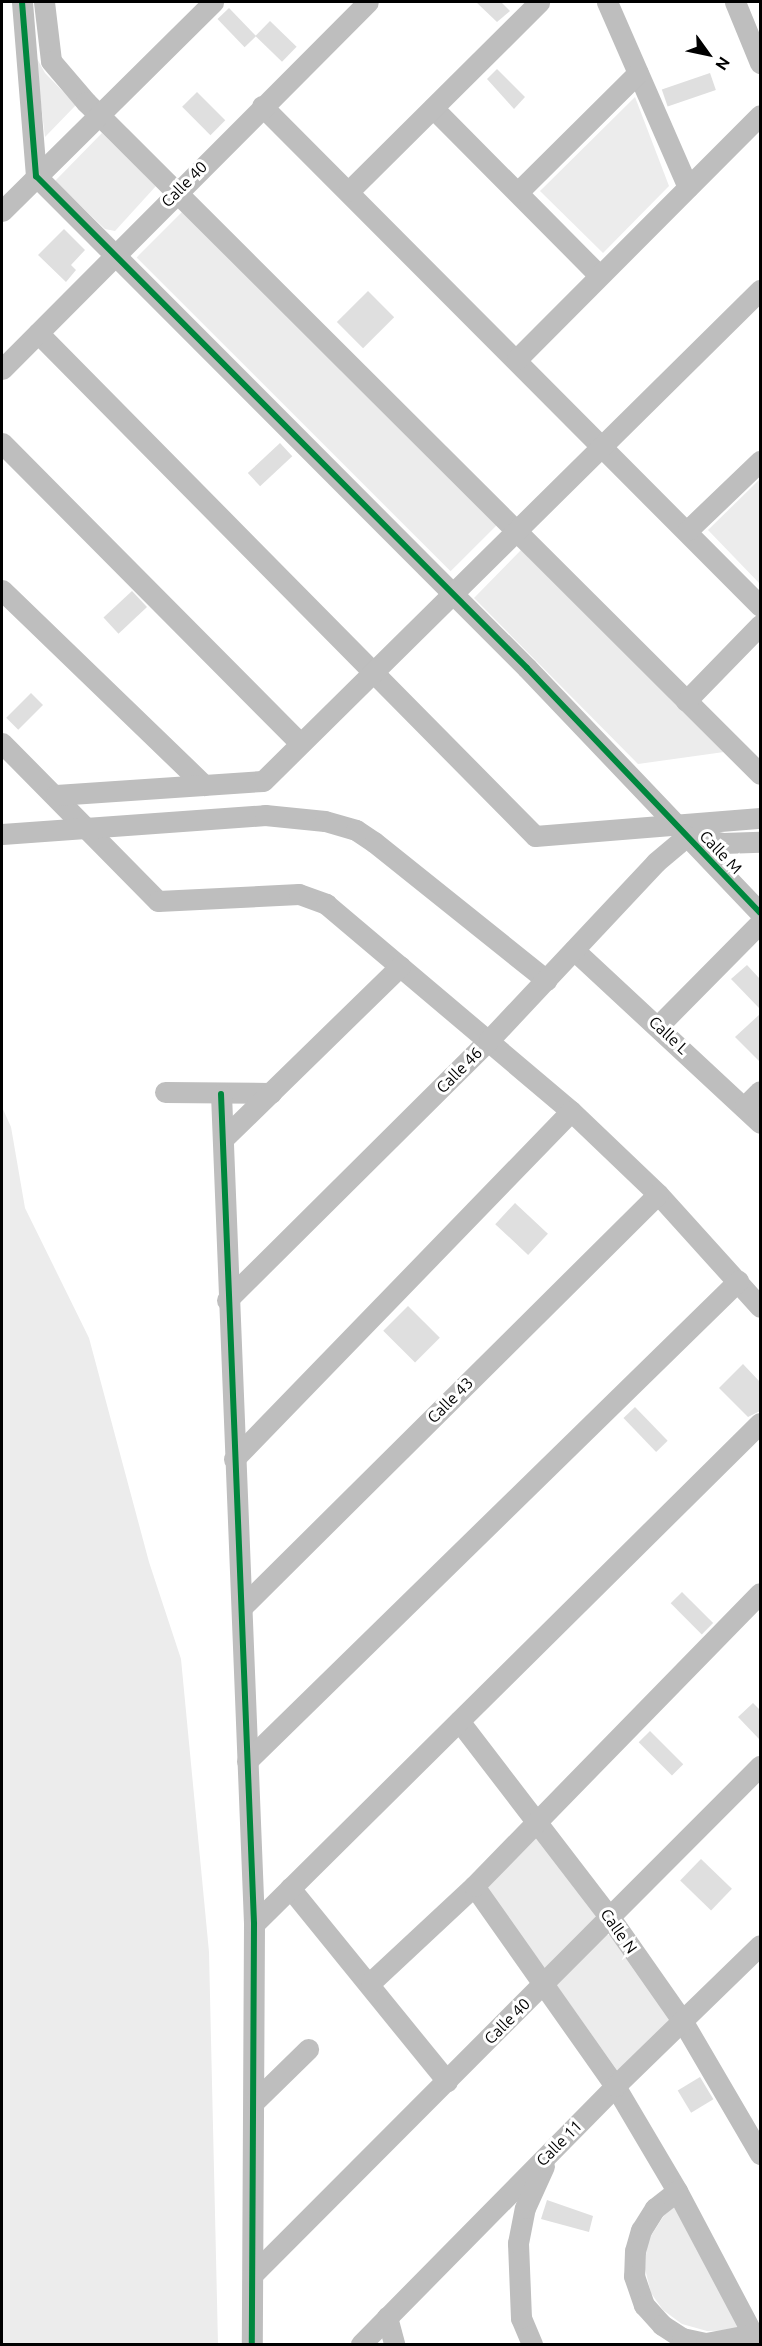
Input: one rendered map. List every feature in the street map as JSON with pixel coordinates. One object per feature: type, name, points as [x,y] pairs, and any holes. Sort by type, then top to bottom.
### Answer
[{"type":"street","points":[[22,2],[36,176]]},
{"type":"street","points":[[44,2],[51,61],[99,114],[760,774]]},
{"type":"street","points":[[2,211],[213,2]]},
{"type":"street","name":"Calle 40","points":[[2,369],[176,191],[368,2]]},
{"type":"street","points":[[349,191],[539,2]]},
{"type":"street","points":[[607,2],[688,187]]},
{"type":"street","points":[[735,2],[760,63]]},
{"type":"street","points":[[518,192],[638,73]]},
{"type":"street","points":[[262,106],[517,359],[760,606]]},
{"type":"street","points":[[433,108],[599,275]]},
{"type":"street","points":[[517,359],[760,115]]},
{"type":"street","name":"Calle M","points":[[36,176],[451,594],[760,913]]},
{"type":"street","points":[[56,795],[263,781],[760,290]]},
{"type":"street","points":[[38,333],[534,836],[682,830],[760,818]]},
{"type":"street","points":[[2,443],[300,743]]},
{"type":"street","points":[[687,530],[760,461]]},
{"type":"street","points":[[2,590],[204,785]]},
{"type":"street","points":[[686,700],[760,625]]},
{"type":"street","points":[[2,743],[87,826],[158,901],[299,894],[326,904],[571,1111],[658,1194],[760,1307]]},
{"type":"street","points":[[158,788],[167,770],[165,749]]},
{"type":"street","points":[[263,781],[265,815]]},
{"type":"street","points":[[2,834],[87,826],[265,815],[301,817],[356,830],[546,980]]},
{"type":"street","points":[[682,830],[723,843],[760,842]]},
{"type":"street","name":"Calle 46","points":[[227,1300],[489,1040],[656,862],[682,830]]},
{"type":"street","points":[[659,1026],[760,923]]},
{"type":"street","name":"Calle L","points":[[574,950],[659,1026],[745,1106],[760,1123]]},
{"type":"street","points":[[224,1138],[400,966]]},
{"type":"street","points":[[745,1106],[760,1091]]},
{"type":"street","points":[[165,1092],[271,1093]]},
{"type":"street","points":[[221,1094],[227,1300],[254,1924],[256,2100],[252,2344]]},
{"type":"street","points":[[234,1459],[571,1111]]},
{"type":"street","name":"Calle 43","points":[[242,1607],[658,1194]]},
{"type":"street","points":[[247,1761],[738,1281]]},
{"type":"street","points":[[254,1924],[760,1423]]},
{"type":"street","points":[[370,1982],[474,1886],[760,1593]]},
{"type":"street","name":"Calle N","points":[[459,1721],[611,1919],[683,2022],[755,2127],[760,2154]]},
{"type":"street","name":"Calle 40","points":[[253,2274],[611,1919],[760,1767]]},
{"type":"street","points":[[474,1886],[545,1983],[615,2086],[677,2191],[755,2339],[706,2343],[682,2338],[662,2325],[644,2306],[634,2276],[635,2251],[641,2230],[655,2208],[677,2191]]},
{"type":"street","points":[[290,1888],[370,1982],[447,2081]]},
{"type":"street","name":"Calle 11","points":[[360,2344],[615,2086],[760,1945]]},
{"type":"street","points":[[256,2100],[308,2049]]},
{"type":"street","points":[[532,2344],[521,2318],[518,2243],[525,2208],[552,2149]]},
{"type":"street","points":[[387,2317],[394,2344]]},
{"type":"shaded area","points":[[35,55],[45,73],[76,105],[45,137]]},
{"type":"shaded area","points":[[635,97],[669,186],[603,253],[540,191]]},
{"type":"shaded area","points":[[102,133],[156,186],[115,231],[105,229],[55,181]]},
{"type":"shaded area","points":[[184,210],[498,524],[451,571],[137,257]]},
{"type":"shaded area","points":[[760,479],[760,584],[708,530]]},
{"type":"shaded area","points":[[521,550],[724,752],[638,764],[474,598]]},
{"type":"shaded area","points":[[2,1107],[11,1127],[25,1208],[89,1338],[149,1562],[181,1659],[209,1952],[218,2344],[2,2344]]},
{"type":"shaded area","points":[[539,1831],[602,1917],[548,1972],[482,1885]]},
{"type":"shaded area","points":[[606,1935],[615,1935],[673,2022],[619,2073],[555,1983]]},
{"type":"shaded area","points":[[672,2203],[742,2330],[707,2331],[682,2324],[663,2310],[651,2293],[645,2269],[647,2242]]},
{"type":"building","points":[[476,2],[501,2],[510,11],[497,22]]},
{"type":"building","points":[[229,8],[256,36],[245,47],[217,19]]},
{"type":"building","points":[[270,21],[297,47],[282,62],[255,36]]},
{"type":"building","points":[[497,69],[525,97],[514,109],[487,79]]},
{"type":"building","points":[[710,73],[716,90],[668,107],[662,90]]},
{"type":"building","points":[[197,92],[225,120],[210,135],[182,107]]},
{"type":"building","points":[[64,229],[85,250],[71,265],[76,270],[66,282],[38,255]]},
{"type":"building","points":[[368,291],[394,317],[363,348],[337,322]]},
{"type":"building","points":[[280,443],[292,456],[260,486],[248,473]]},
{"type":"building","points":[[132,591],[147,607],[118,634],[103,618]]},
{"type":"building","points":[[31,693],[43,705],[18,730],[6,718]]},
{"type":"building","points":[[747,965],[760,979],[760,1009],[731,979]]},
{"type":"building","points":[[760,1014],[760,1062],[735,1037]]},
{"type":"building","points":[[515,1203],[548,1234],[528,1255],[495,1224]]},
{"type":"building","points":[[408,1306],[440,1338],[415,1363],[383,1331]]},
{"type":"building","points":[[743,1364],[760,1382],[760,1411],[748,1417],[719,1388]]},
{"type":"building","points":[[635,1407],[668,1441],[656,1452],[623,1418]]},
{"type":"building","points":[[682,1592],[713,1623],[702,1634],[671,1603]]},
{"type":"building","points":[[753,1703],[760,1710],[760,1740],[738,1717]]},
{"type":"building","points":[[650,1731],[683,1764],[672,1776],[639,1742]]},
{"type":"building","points":[[701,1859],[732,1889],[711,1910],[680,1881]]},
{"type":"building","points":[[700,2077],[713,2099],[691,2113],[678,2090]]},
{"type":"building","points":[[547,2200],[593,2216],[589,2232],[541,2219]]},
{"type":"cycle path","points":[[22,2],[36,176],[527,668],[760,913]]},
{"type":"cycle path","points":[[221,1094],[254,1924],[252,2344]]}]
